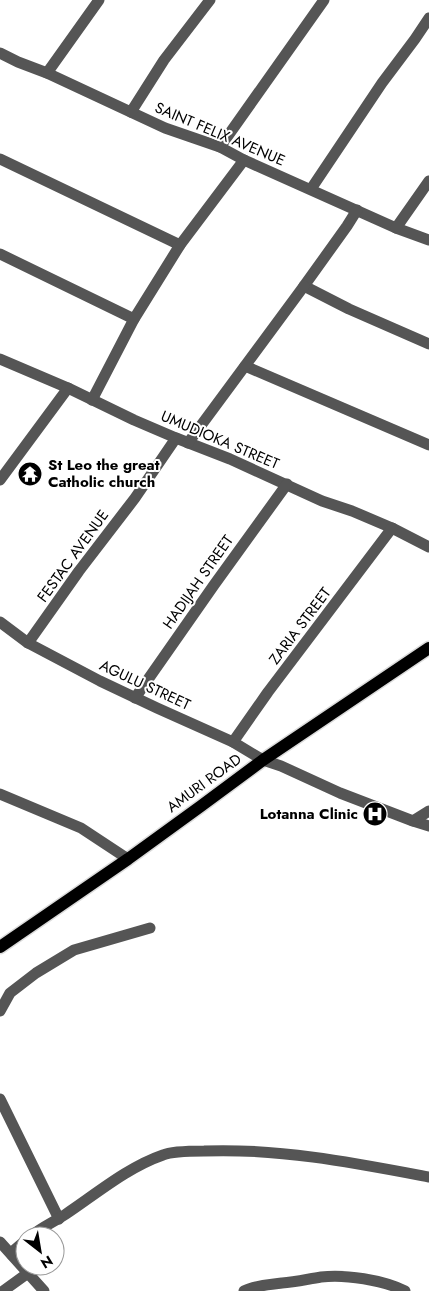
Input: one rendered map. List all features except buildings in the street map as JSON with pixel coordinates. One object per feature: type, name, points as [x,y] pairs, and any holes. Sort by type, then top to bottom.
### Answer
[{"type":"main road","name":"AMURI ROAD","points":[[0,947],[128,858],[263,760],[429,648]]},
{"type":"street","points":[[47,73],[99,0]]},
{"type":"street","points":[[131,112],[164,60],[210,0]]},
{"type":"street","points":[[220,147],[324,0]]},
{"type":"street","points":[[311,189],[382,83],[429,18]]},
{"type":"street","name":"SAINT FELIX AVENUE","points":[[0,53],[165,128],[220,147],[244,160],[396,228],[429,240]]},
{"type":"street","points":[[0,159],[180,245]]},
{"type":"street","points":[[92,400],[134,319],[180,245],[244,160]]},
{"type":"street","points":[[396,228],[429,182]]},
{"type":"street","points":[[188,443],[304,286],[357,210]]},
{"type":"street","points":[[0,254],[134,319]]},
{"type":"street","points":[[304,286],[349,309],[429,344]]},
{"type":"street","name":"UMUDIOKA STREET","points":[[0,359],[176,438],[392,528],[429,547]]},
{"type":"street","points":[[245,366],[429,445]]},
{"type":"street","points":[[0,480],[68,388]]},
{"type":"street","name":"FESTAC AVENUE","points":[[28,642],[135,498],[176,438]]},
{"type":"street","name":"HADIJAH STREET","points":[[134,698],[286,484]]},
{"type":"street","name":"ZARIA STREET","points":[[233,742],[268,692],[392,528]]},
{"type":"street","name":"AGULU STREET","points":[[0,622],[28,642],[100,681],[233,742],[263,760],[282,766],[340,794],[429,826]]},
{"type":"street","points":[[0,794],[81,828],[128,858]]},
{"type":"street","points":[[413,821],[429,811]]},
{"type":"street","points":[[0,1012],[10,993],[36,973],[74,950],[150,928]]},
{"type":"street","points":[[0,1099],[59,1219]]},
{"type":"street","points":[[45,1226],[59,1219],[132,1170],[164,1154],[233,1150],[349,1162],[429,1177]]},
{"type":"street","points":[[0,1242],[15,1258]]},
{"type":"street","points":[[12,1254],[15,1249]]},
{"type":"street","points":[[4,1291],[24,1276]]},
{"type":"street","points":[[31,1276],[44,1291]]},
{"type":"street","points":[[244,1291],[249,1288],[323,1276],[345,1276],[384,1283],[405,1291]]},
{"type":"place","name":"St Leo the great Catholic church","points":[[30,474]]},
{"type":"place","name":"Lotanna Clinic","points":[[375,814]]}]
